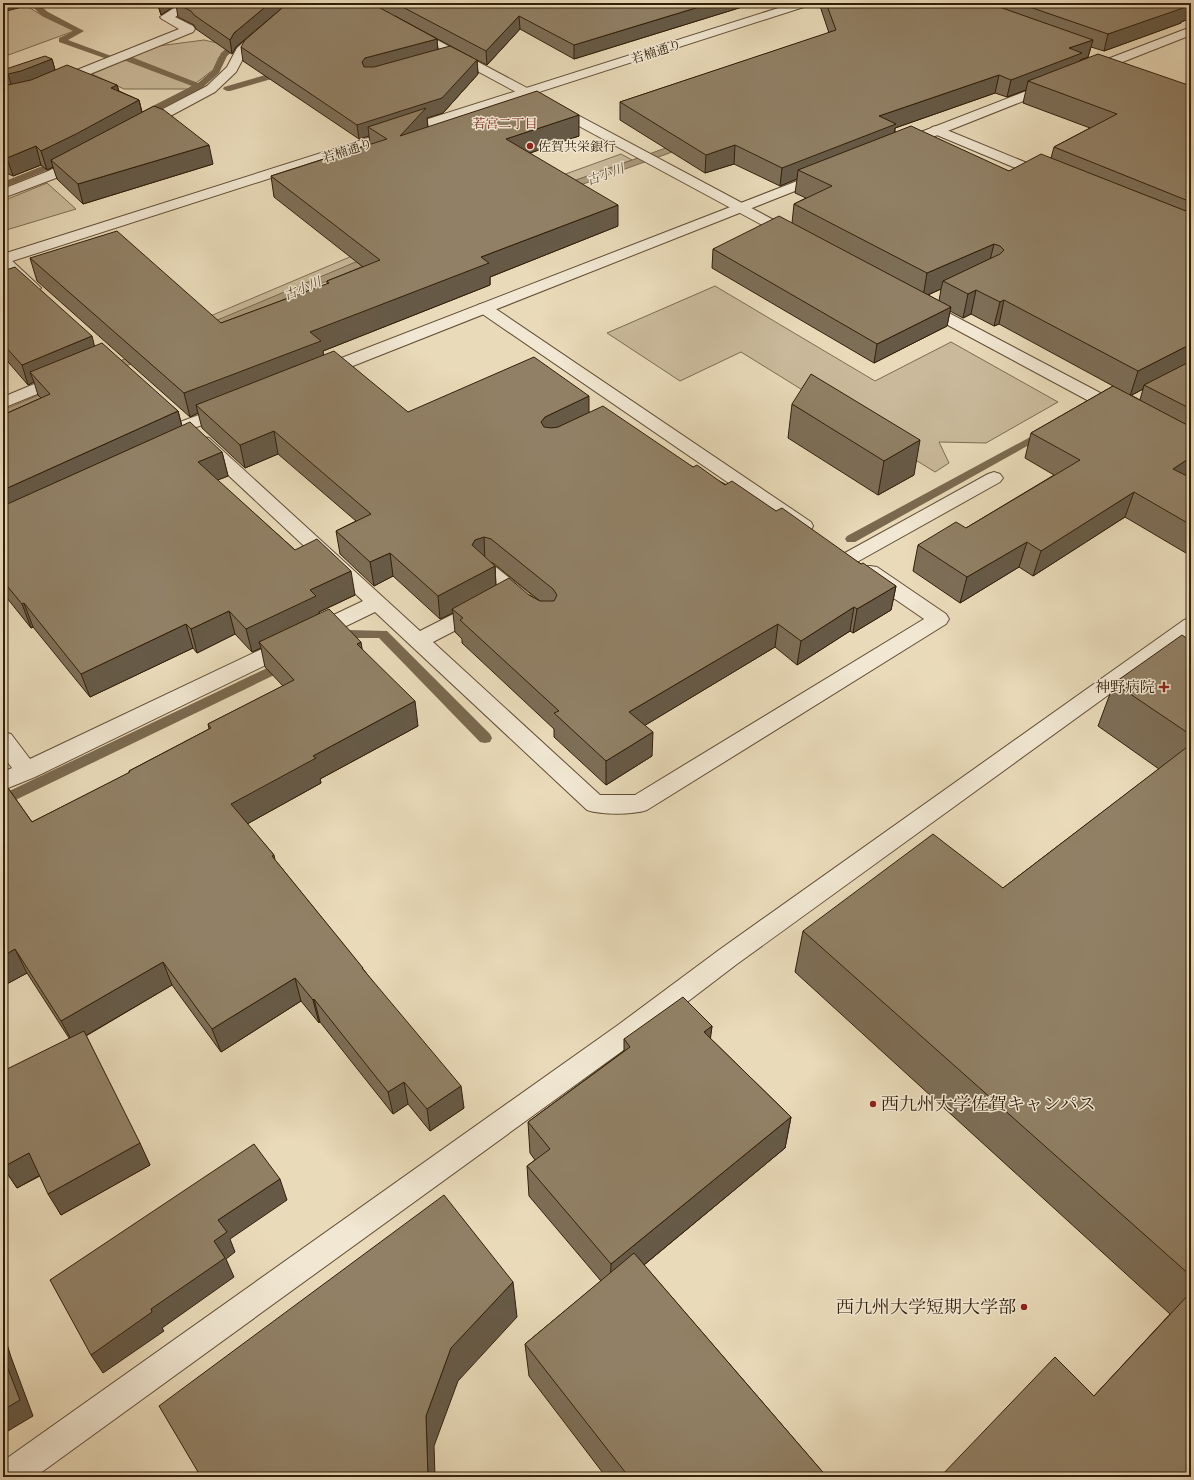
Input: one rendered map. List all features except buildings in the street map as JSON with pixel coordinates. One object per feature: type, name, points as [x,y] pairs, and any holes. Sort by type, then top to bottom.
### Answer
[{"type":"street","points":[[3,95],[13,97],[31,93],[189,29],[166,18],[190,3]]},
{"type":"street","points":[[129,132],[211,89],[232,68],[240,51],[298,3]]},
{"type":"street","points":[[359,3],[807,243]]},
{"type":"street","name":"若楠通り","points":[[3,259],[806,3]]},
{"type":"street","points":[[886,150],[1191,31]]},
{"type":"street","points":[[437,58],[452,54]]},
{"type":"street","points":[[1100,55],[1135,68]]},
{"type":"street","points":[[937,130],[1059,181]]},
{"type":"street","points":[[5,190],[51,175],[93,154]]},
{"type":"street","points":[[302,380],[835,170]]},
{"type":"street","points":[[3,259],[42,296]]},
{"type":"street","points":[[923,300],[1131,410]]},
{"type":"street","points":[[484,308],[622,411],[819,537]]},
{"type":"street","points":[[3,402],[74,372]]},
{"type":"street","points":[[189,435],[244,403]]},
{"type":"street","points":[[173,413],[189,435],[377,602],[595,804],[639,804],[939,618],[844,554],[994,478]]},
{"type":"street","points":[[485,568],[540,614]]},
{"type":"street","points":[[418,641],[513,591]]},
{"type":"street","points":[[3,782],[377,602]]},
{"type":"street","points":[[8,1477],[627,1033],[728,956],[1188,631]]},
{"type":"street","points":[[3,740],[27,771]]},
{"type":"shaded area","points":[[3,3],[25,5],[43,16],[74,31],[3,57]]},
{"type":"shaded area","points":[[204,40],[231,46],[219,57],[213,70],[188,89],[124,89],[92,74],[158,46]]},
{"type":"shaded area","points":[[621,154],[632,160],[401,243],[129,358],[123,353],[430,223]]},
{"type":"shaded area","points":[[47,183],[76,209],[3,231],[3,201]]},
{"type":"shaded area","points":[[715,286],[875,381],[951,342],[1058,402],[986,443],[939,442],[949,463],[935,472],[741,352],[680,381],[607,333]]},
{"type":"water","name":"古小川","points":[[1087,3],[408,247],[3,418],[3,410],[401,243],[986,33]]},
{"type":"waterway","points":[[33,3],[45,14],[80,31],[62,40],[110,57]]},
{"type":"waterway","points":[[199,86],[216,71],[224,55],[243,39]]},
{"type":"waterway","points":[[120,60],[126,58],[199,86]]},
{"type":"waterway","points":[[227,89],[286,72]]},
{"type":"waterway","points":[[140,116],[199,86]]},
{"type":"waterway","points":[[3,185],[62,161]]},
{"type":"waterway","points":[[851,539],[1045,432]]},
{"type":"waterway","points":[[337,640],[349,634],[382,634],[485,738]]},
{"type":"waterway","points":[[3,800],[286,664]]},
{"type":"place","name":"佐賀共栄銀行","points":[[530,146]]},
{"type":"place","name":"神野病院","points":[[1164,687]]},
{"type":"place","name":"西九州大学佐賀キャンパス","points":[[873,1104]]},
{"type":"place","name":"西九州大学短期大学部","points":[[1024,1307]]},
{"type":"district","name":"若宮二丁目","points":[[505,123]]}]
